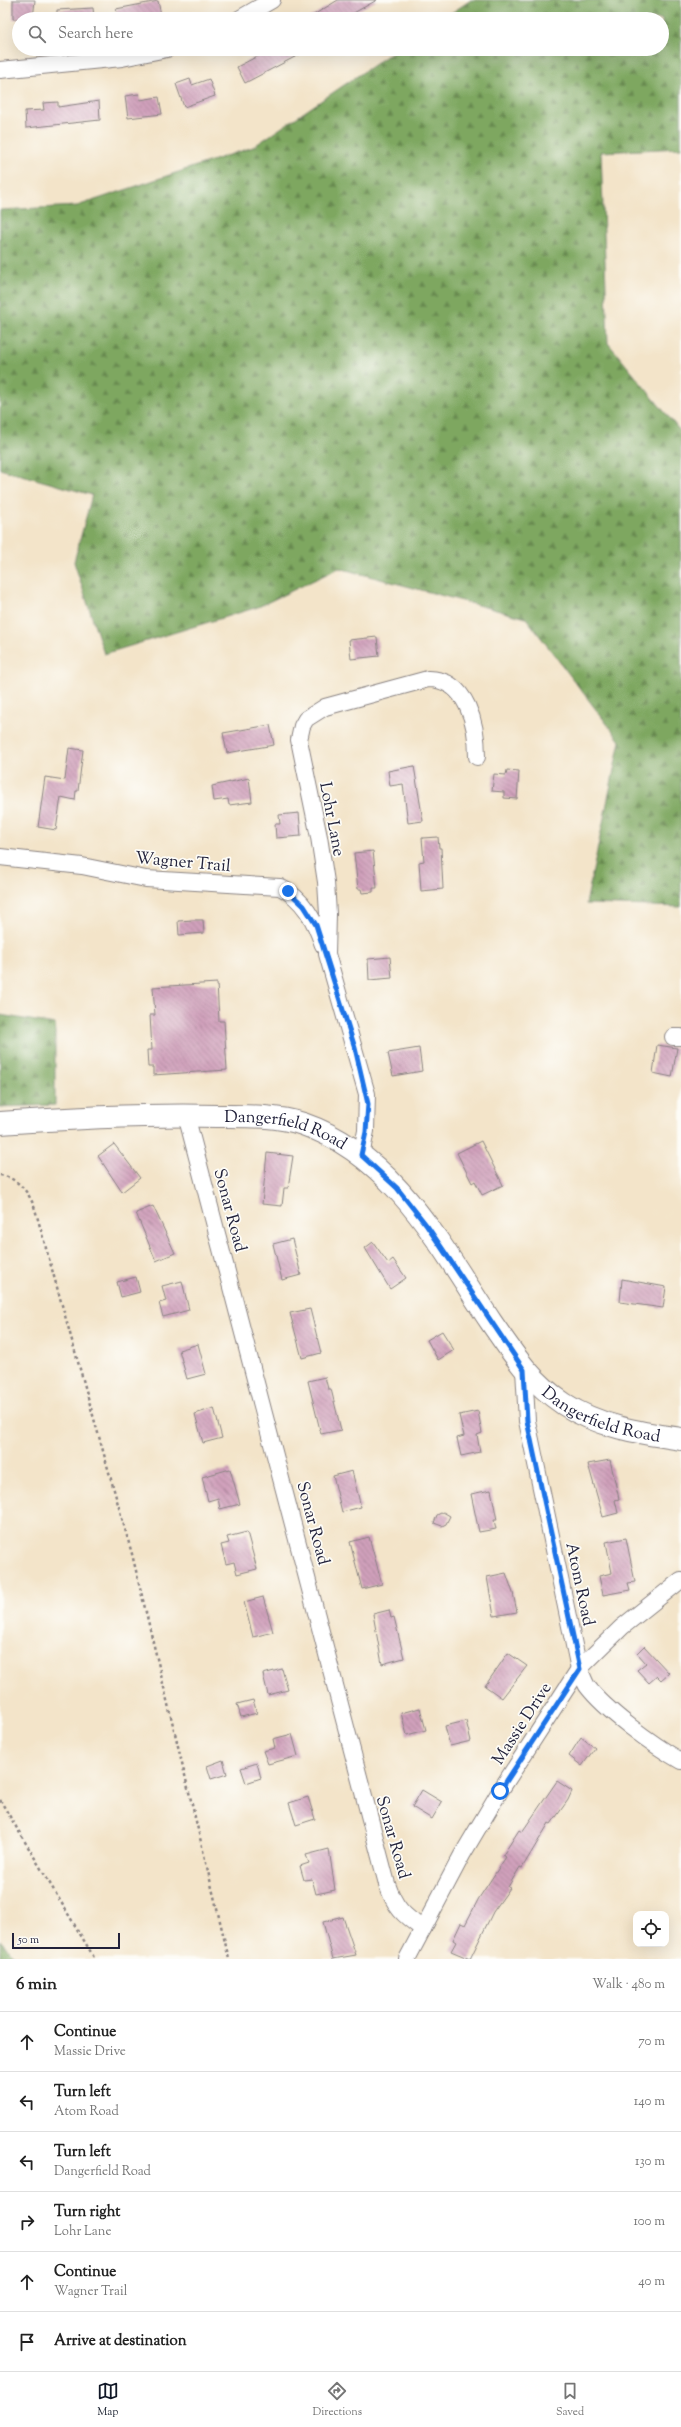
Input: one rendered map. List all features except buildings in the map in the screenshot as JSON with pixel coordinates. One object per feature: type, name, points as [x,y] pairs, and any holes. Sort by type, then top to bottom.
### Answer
[{"type":"street","points":[[249,12],[266,1]]},
{"type":"street","points":[[0,70],[132,56]]},
{"type":"street","name":"Lohr Lane","points":[[361,1155],[366,1132],[367,1094],[327,954],[328,914],[326,882],[319,837],[299,740],[306,719],[311,714],[335,703],[428,679],[439,679],[447,682],[457,690],[471,713],[475,725],[477,757]]},
{"type":"street","name":"Wagner Trail","points":[[0,857],[82,866],[146,880],[280,887],[298,899],[307,910],[316,925],[327,954]]},
{"type":"street","name":"Dangerfield Road","points":[[0,1123],[133,1115],[186,1115],[285,1120],[326,1134],[361,1155],[397,1188],[427,1226],[524,1370],[564,1404],[589,1417],[636,1432],[681,1439]]},
{"type":"street","name":"Sonar Road","points":[[186,1115],[387,1884],[396,1906],[404,1916],[423,1929]]},
{"type":"street","name":"Atom Road","points":[[524,1370],[527,1421],[580,1669],[587,1685],[604,1703],[634,1729],[681,1761]]},
{"type":"street","name":"Massie Drive","points":[[407,1959],[462,1855],[500,1791],[580,1669],[622,1627],[681,1580]]},
{"type":"path","points":[[0,1175],[18,1182],[31,1197],[35,1209],[132,1554],[229,1959]]},
{"type":"path","points":[[0,1800],[95,1959]]},
{"type":"green space","points":[[471,0],[681,0],[681,148],[601,152],[608,343],[681,432],[681,907],[586,904],[620,741],[526,618],[339,568],[258,607],[104,654],[74,562],[92,495],[0,469],[0,210],[77,206],[253,147],[387,56],[669,56],[669,12],[453,12]]},
{"type":"green space","points":[[0,1015],[55,1024],[55,1105],[0,1107]]},
{"type":"green space","points":[[0,1940],[17,1959],[0,1959]]},
{"type":"route","points":[[288,891],[304,906],[316,925],[327,954],[355,1048],[364,1081],[368,1104],[366,1132],[361,1155],[397,1188],[427,1226],[524,1370],[524,1405],[545,1511],[580,1669],[500,1791]]}]
